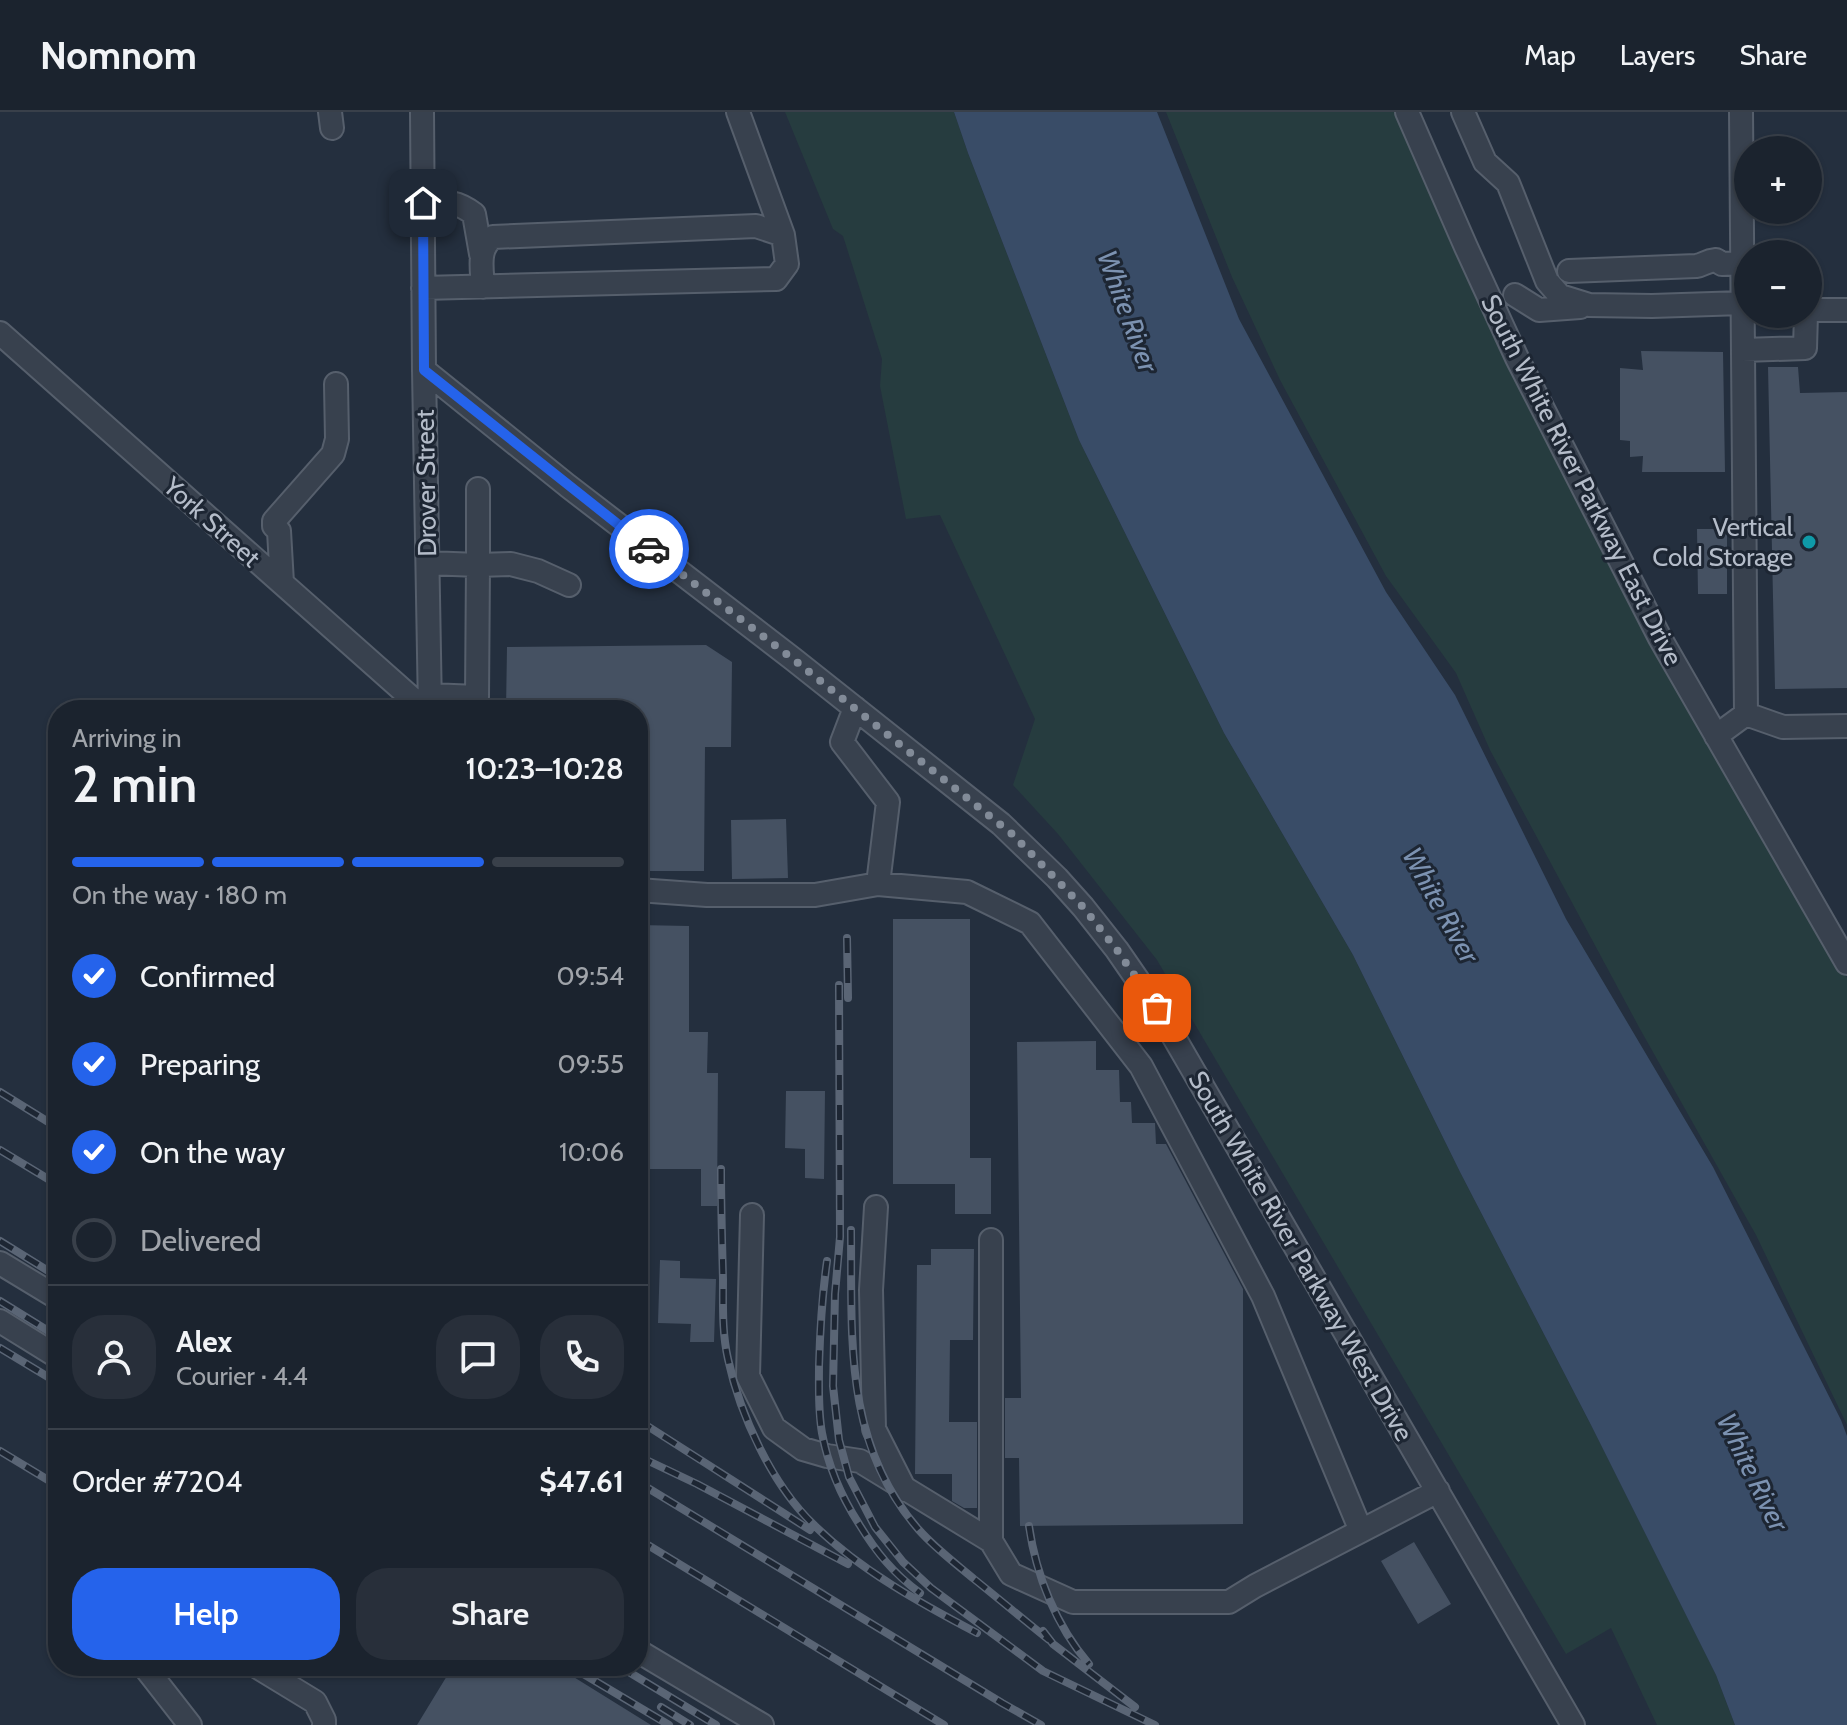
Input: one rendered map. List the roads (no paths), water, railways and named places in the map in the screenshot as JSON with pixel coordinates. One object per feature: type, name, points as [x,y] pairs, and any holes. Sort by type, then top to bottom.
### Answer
[{"type":"street","name":"Drover Street","points":[[422,112],[428,700]]},
{"type":"street","points":[[423,288],[776,279],[787,264],[783,235],[738,112]]},
{"type":"street","name":"South White River Parkway East Drive","points":[[1407,112],[1493,305],[1653,625],[1847,963]]},
{"type":"street","points":[[1463,112],[1485,162],[1508,183],[1547,281],[1560,296],[1589,305]]},
{"type":"street","points":[[1734,288],[1721,264],[1741,112]]},
{"type":"street","points":[[423,203],[462,204],[474,214],[483,287]]},
{"type":"street","points":[[481,254],[485,243],[493,237],[756,226],[783,235]]},
{"type":"street","points":[[1569,271],[1721,264]]},
{"type":"street","points":[[1493,305],[1547,281]]},
{"type":"street","points":[[1515,295],[1539,310],[1589,305],[1734,303]]},
{"type":"street","points":[[1822,311],[1847,310]]},
{"type":"street","points":[[1743,328],[1746,714]]},
{"type":"street","points":[[1743,350],[1805,348],[1806,328]]},
{"type":"street","name":"York Street","points":[[0,333],[282,583],[422,700]]},
{"type":"street","name":"South White River Parkway West Drive","points":[[424,370],[1012,834],[1083,907],[1157,1008],[1573,1725]]},
{"type":"street","points":[[282,583],[279,531],[274,521],[333,454],[337,439],[336,384]]},
{"type":"street","points":[[459,700],[477,697],[478,489]]},
{"type":"street","points":[[428,563],[511,564],[538,571],[569,585]]},
{"type":"street","points":[[855,708],[842,742],[888,802],[878,884]]},
{"type":"street","points":[[1716,736],[1746,714]]},
{"type":"street","points":[[1746,714],[1783,727],[1847,726]]},
{"type":"street","points":[[648,891],[707,895],[815,895],[878,884],[967,892],[1030,923],[1141,1066],[1263,1296],[1361,1531]]},
{"type":"street","points":[[876,1207],[871,1290],[874,1429],[905,1490]]},
{"type":"street","points":[[752,1215],[748,1376],[774,1428],[803,1449],[860,1461],[991,1541],[1011,1574],[1073,1602],[1229,1602],[1438,1491]]},
{"type":"street","points":[[991,1240],[991,1541]]},
{"type":"street","points":[[0,1263],[48,1292]]},
{"type":"street","points":[[0,1321],[48,1351]]},
{"type":"street","points":[[648,1657],[762,1725]]},
{"type":"street","points":[[154,1676],[190,1725]]},
{"type":"street","points":[[272,1676],[315,1702],[324,1725]]},
{"type":"water","name":"White River","points":[[954,112],[1157,112],[1239,319],[1386,592],[1455,695],[1566,919],[1713,1167],[1841,1420],[1847,1436],[1847,1725],[1735,1725],[1716,1675],[1353,955],[1224,733],[1079,440]]},
{"type":"railway","points":[[847,938],[848,998]]},
{"type":"railway","points":[[839,985],[840,1237],[833,1386],[839,1440],[849,1477],[875,1527],[903,1562],[931,1588],[1043,1671],[1155,1725]]},
{"type":"railway","points":[[0,1092],[48,1122]]},
{"type":"railway","points":[[0,1150],[48,1179]]},
{"type":"railway","points":[[721,1169],[726,1349],[733,1381],[749,1426],[771,1470],[799,1509],[851,1557],[913,1598],[977,1633]]},
{"type":"railway","points":[[851,1230],[851,1310],[857,1388],[864,1425],[876,1461],[894,1497],[925,1537],[1049,1640]]},
{"type":"railway","points":[[0,1241],[48,1271]]},
{"type":"railway","points":[[827,1261],[819,1391],[821,1425],[828,1457],[846,1503],[872,1544],[893,1570],[920,1593]]},
{"type":"railway","points":[[0,1301],[48,1331]]},
{"type":"railway","points":[[0,1348],[48,1377]]},
{"type":"railway","points":[[648,1426],[810,1530]]},
{"type":"railway","points":[[0,1451],[48,1480]]},
{"type":"railway","points":[[648,1461],[848,1564]]},
{"type":"railway","points":[[648,1488],[1041,1725]]},
{"type":"railway","points":[[1029,1526],[1049,1599],[1057,1617],[1089,1664]]},
{"type":"railway","points":[[648,1545],[944,1725]]},
{"type":"railway","points":[[1043,1631],[1053,1644],[1135,1707]]},
{"type":"railway","points":[[587,1676],[669,1725]]},
{"type":"railway","points":[[635,1676],[716,1725]]},
{"type":"railway","points":[[661,1707],[690,1725]]},
{"type":"place","name":"Vertical Cold Storage","points":[[1809,542]]}]
